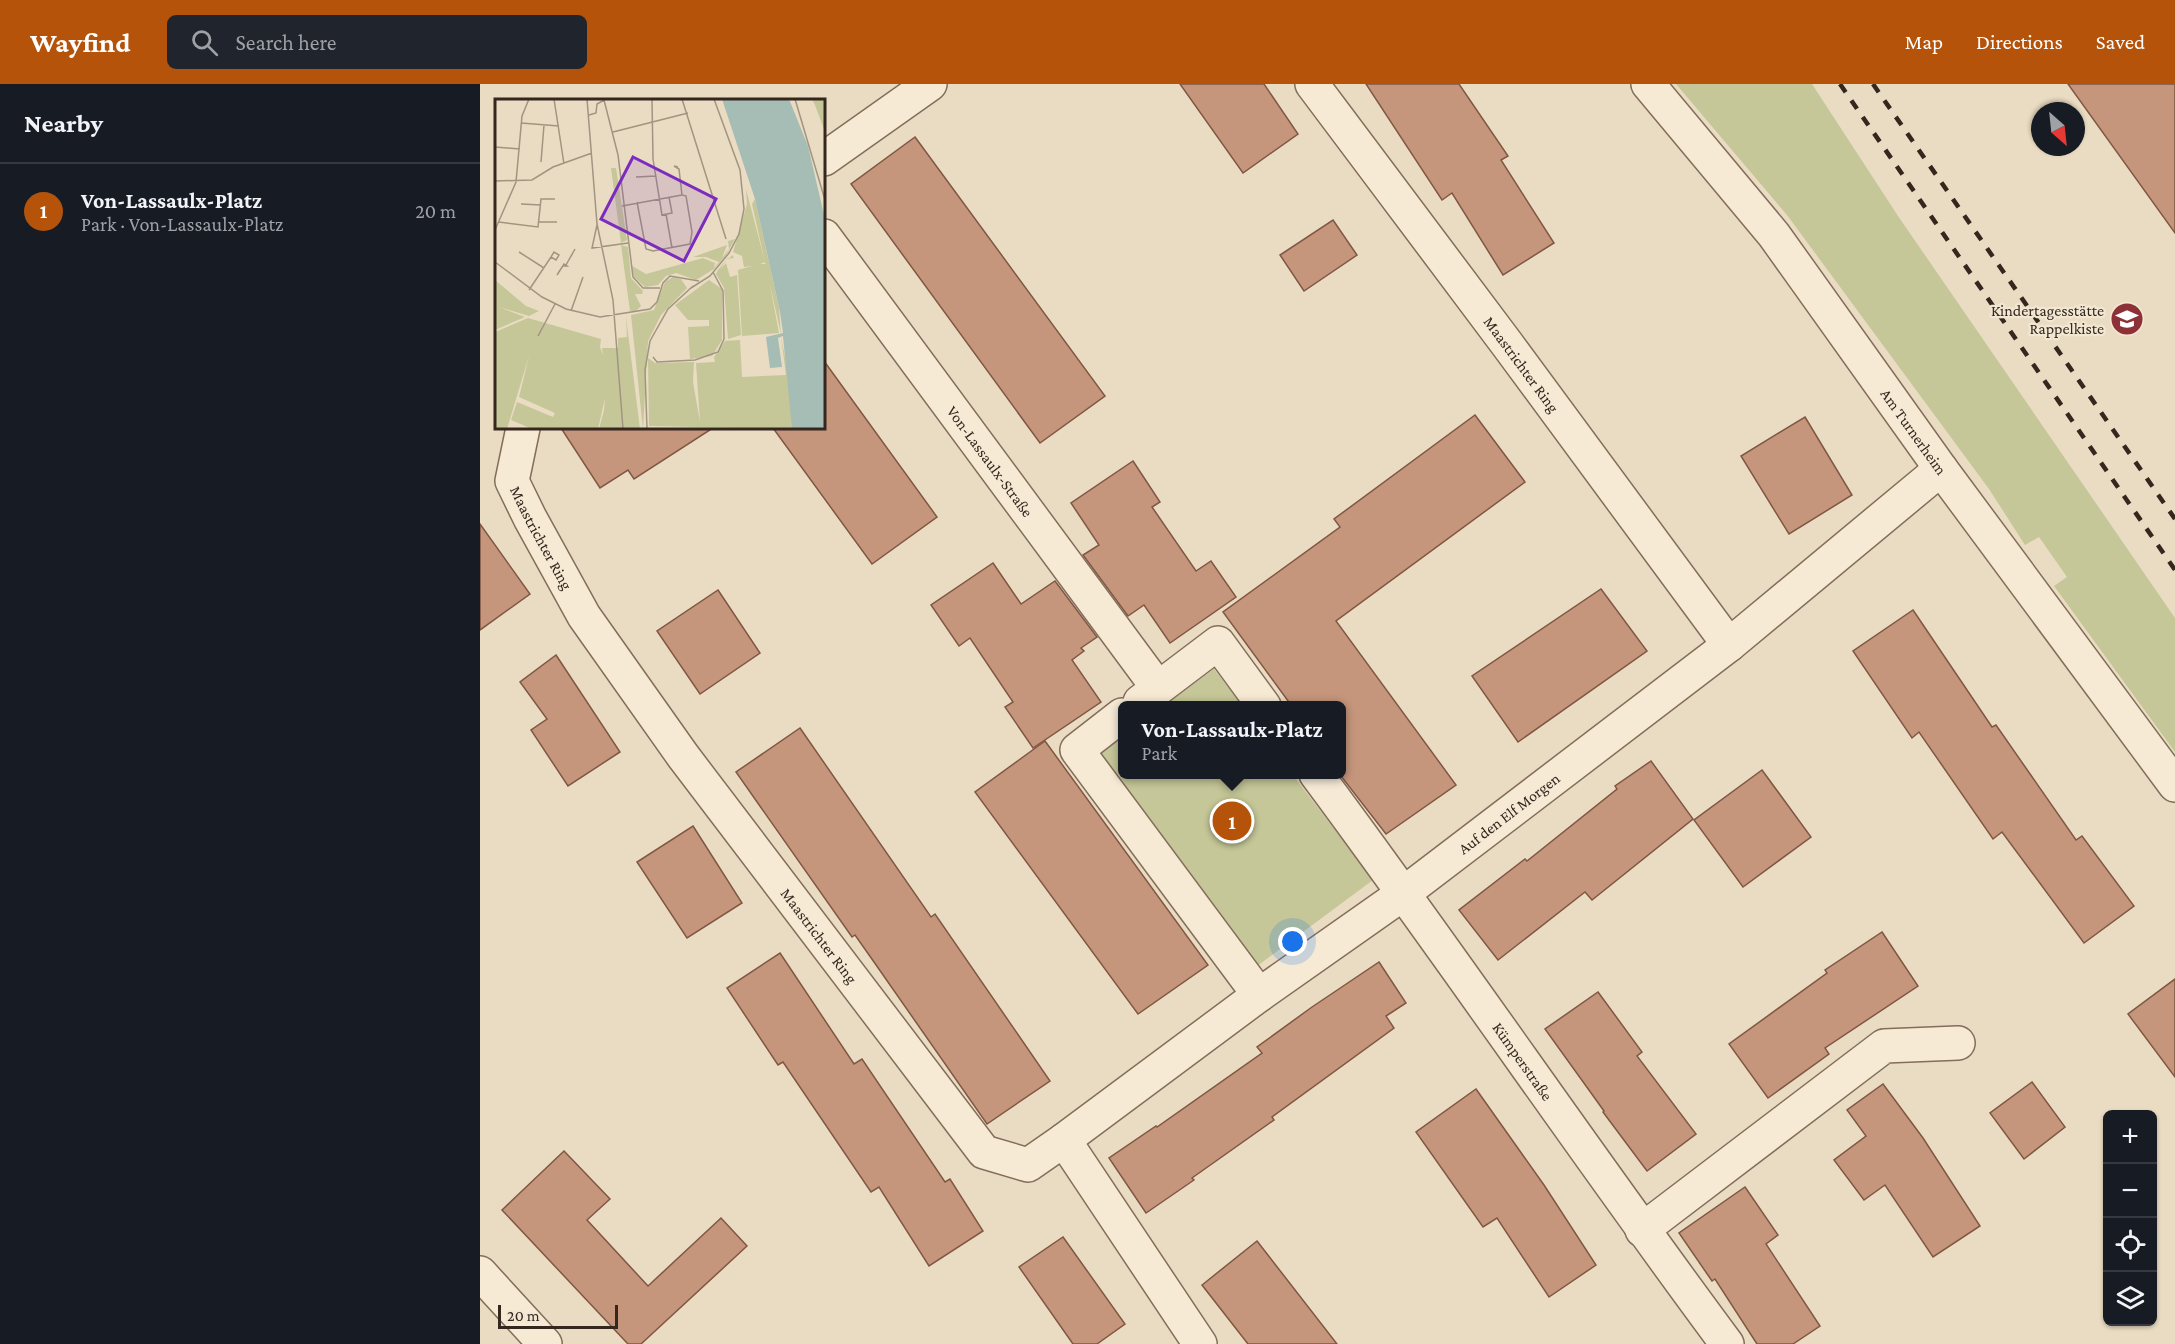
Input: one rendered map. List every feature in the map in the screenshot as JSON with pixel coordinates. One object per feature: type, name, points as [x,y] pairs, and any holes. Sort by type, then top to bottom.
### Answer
[{"type":"street","points":[[825,158],[930,84]]},
{"type":"street","name":"Maastrichter Ring","points":[[1312,84],[1521,362],[1729,645]]},
{"type":"street","name":"Am Turnerheim","points":[[1648,84],[1774,235],[1941,469],[2175,785]]},
{"type":"street","name":"Von-Lassaulx-Straße","points":[[825,237],[1146,697]]},
{"type":"street","name":"Maastrichter Ring","points":[[523,429],[512,481],[584,616],[683,756],[955,1114],[984,1152],[1028,1165],[1064,1140]]},
{"type":"street","name":"Auf den Elf Morgen","points":[[1064,1140],[1259,995],[1404,893],[1729,645],[1941,469]]},
{"type":"street","points":[[1146,697],[1218,643],[1261,701]]},
{"type":"street","points":[[1118,718],[1077,750],[1259,995]]},
{"type":"street","name":"Kümperstraße","points":[[1320,779],[1404,893],[1642,1230],[1727,1344]]},
{"type":"street","points":[[1642,1230],[1884,1047],[1958,1043]]},
{"type":"street","points":[[1064,1140],[1200,1344]]},
{"type":"street","points":[[480,1273],[545,1344]]},
{"type":"green space","points":[[1676,84],[1812,84],[1898,216],[2175,618],[2175,752],[2054,586],[2067,577],[2039,537],[2025,545],[1989,489],[1787,215]]},
{"type":"green space","points":[[1214,669],[1239,701],[1170,701]]},
{"type":"green space","points":[[1118,740],[1118,779],[1296,779],[1373,880],[1249,972],[1091,761]]},
{"type":"building","points":[[1180,84],[1264,84],[1298,134],[1243,173]]},
{"type":"building","points":[[1366,84],[1459,84],[1508,156],[1501,160],[1554,243],[1503,275],[1452,193],[1442,200]]},
{"type":"building","points":[[2068,84],[2175,84],[2175,233],[2085,108],[2085,102],[2081,102]]},
{"type":"building","points":[[915,137],[1105,396],[1040,443],[851,184]]},
{"type":"building","points":[[1333,220],[1357,255],[1304,291],[1280,255]]},
{"type":"building","points":[[825,362],[937,517],[872,564],[774,429],[825,429]]},
{"type":"building","points":[[1475,415],[1525,482],[1336,621],[1456,785],[1386,834],[1343,779],[1346,779],[1346,701],[1288,701],[1223,612],[1340,527],[1334,519]]},
{"type":"building","points":[[1805,417],[1852,495],[1789,534],[1741,456]]},
{"type":"building","points":[[562,429],[711,429],[634,479],[628,470],[600,488]]},
{"type":"building","points":[[1133,461],[1160,502],[1152,507],[1196,571],[1211,561],[1236,597],[1170,643],[1144,605],[1128,616],[1083,555],[1099,545],[1071,503]]},
{"type":"building","points":[[480,524],[530,594],[480,630]]},
{"type":"building","points":[[993,563],[1021,604],[1055,581],[1097,637],[1081,648],[1084,651],[1072,660],[1101,702],[1033,748],[1005,707],[1013,702],[970,638],[959,646],[931,605]]},
{"type":"building","points":[[1601,589],[1647,651],[1518,742],[1472,676]]},
{"type":"building","points":[[718,590],[760,653],[700,694],[657,631]]},
{"type":"building","points":[[1913,610],[1992,727],[1996,725],[2076,840],[2082,836],[2134,906],[2084,943],[2002,832],[1993,839],[1919,732],[1912,738],[1853,651]]},
{"type":"building","points":[[556,655],[620,752],[568,786],[531,730],[547,719],[520,682]]},
{"type":"building","points":[[800,728],[931,917],[935,914],[1050,1081],[987,1124],[855,935],[852,937],[736,772]]},
{"type":"building","points":[[1045,741],[1208,965],[1138,1014],[975,792]]},
{"type":"building","points":[[1651,761],[1693,819],[1592,900],[1585,892],[1498,960],[1459,910],[1525,859],[1527,861],[1617,789],[1615,786]]},
{"type":"building","points":[[1762,770],[1811,837],[1743,887],[1694,820]]},
{"type":"building","points":[[693,826],[742,903],[687,938],[637,862]]},
{"type":"building","points":[[1882,932],[1918,986],[1825,1048],[1829,1054],[1768,1098],[1729,1044],[1827,973],[1825,970]]},
{"type":"building","points":[[780,953],[854,1064],[862,1059],[945,1182],[950,1179],[983,1231],[929,1266],[879,1187],[871,1192],[783,1062],[778,1065],[727,988]]},
{"type":"building","points":[[1379,962],[1406,1003],[1386,1016],[1394,1028],[1272,1117],[1274,1120],[1192,1178],[1194,1180],[1146,1213],[1109,1158],[1262,1053],[1257,1047]]},
{"type":"building","points":[[2175,979],[2175,1077],[2128,1014]]},
{"type":"building","points":[[1598,992],[1642,1052],[1637,1056],[1696,1134],[1647,1171],[1545,1029]]},
{"type":"building","points":[[2032,1082],[2065,1127],[2024,1159],[1990,1113]]},
{"type":"building","points":[[1883,1084],[1923,1138],[1980,1226],[1933,1257],[1885,1185],[1864,1200],[1834,1160],[1866,1136],[1847,1110]]},
{"type":"building","points":[[1476,1089],[1544,1185],[1596,1265],[1549,1297],[1497,1218],[1483,1227],[1416,1132]]},
{"type":"building","points":[[564,1151],[610,1199],[587,1220],[648,1286],[721,1218],[747,1246],[641,1344],[628,1344],[502,1210]]},
{"type":"building","points":[[1745,1187],[1778,1235],[1766,1244],[1820,1326],[1793,1344],[1757,1344],[1715,1279],[1712,1281],[1679,1233]]},
{"type":"building","points":[[1063,1237],[1125,1324],[1097,1344],[1073,1344],[1019,1267]]},
{"type":"building","points":[[1257,1241],[1337,1344],[1248,1344],[1202,1285]]},
{"type":"railway","points":[[1840,84],[2175,570]]},
{"type":"railway","points":[[1873,84],[2175,519]]},
{"type":"place","name":"Kindertagesstätte Rappelkiste","points":[[2127,319]]},
{"type":"place","name":"Von-Lassaulx-Platz","points":[[1232,821]]}]
